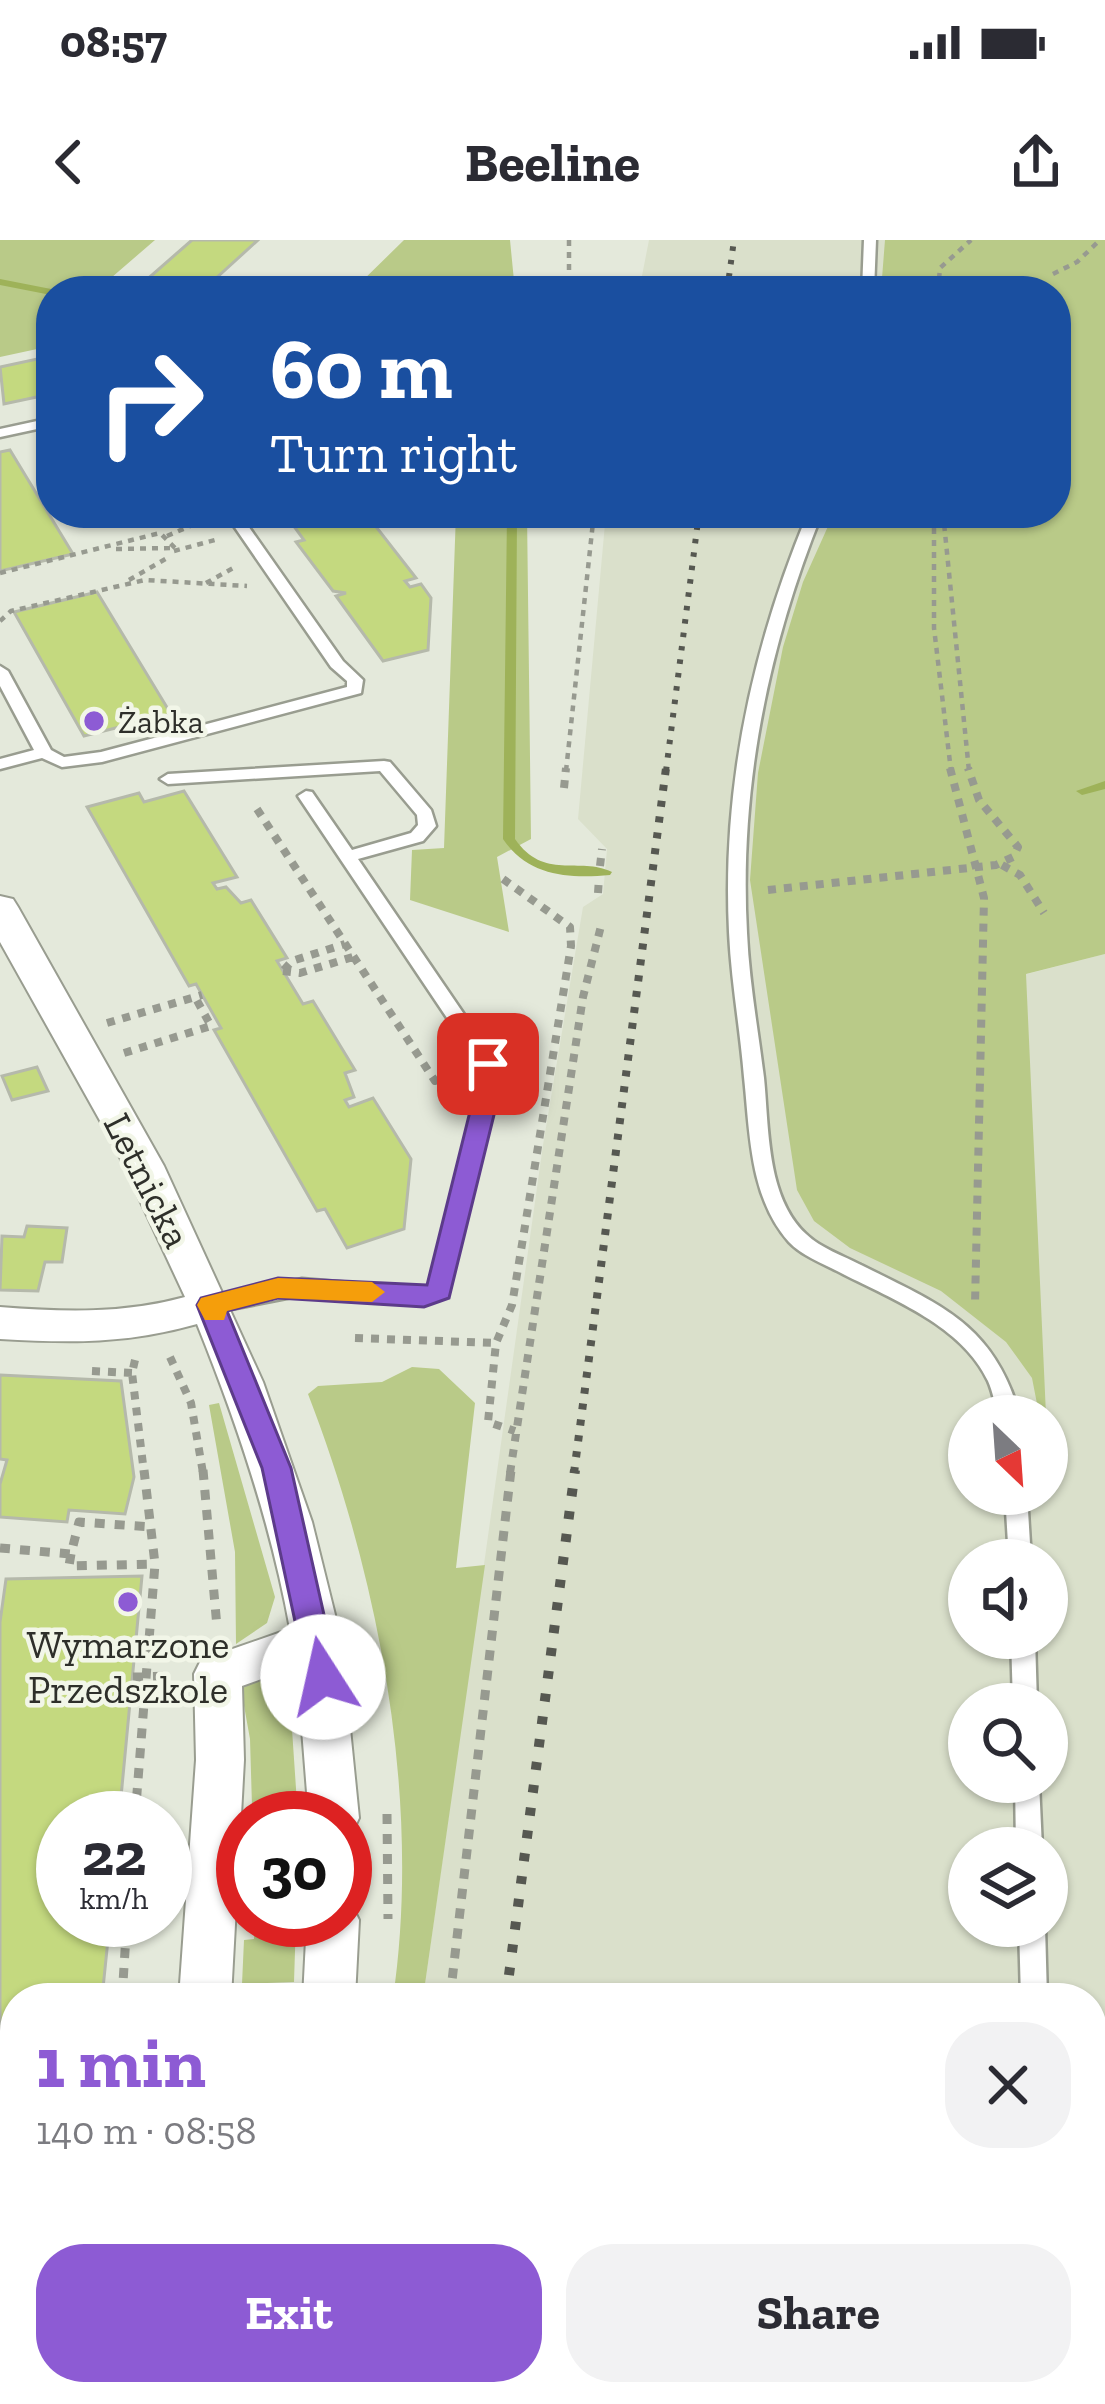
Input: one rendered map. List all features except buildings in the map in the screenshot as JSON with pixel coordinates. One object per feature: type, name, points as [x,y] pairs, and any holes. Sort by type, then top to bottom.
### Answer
[{"type":"street","name":"Letnicka","points":[[0,907],[45,998],[122,1122],[211,1305],[277,1468],[318,1639],[334,1791]]},
{"type":"street","points":[[0,1323],[75,1328],[140,1325],[211,1305]]},
{"type":"street","points":[[206,1983],[220,1760],[218,1674],[318,1639]]},
{"type":"street","points":[[330,1983],[332,1947]]},
{"type":"lane","points":[[869,276],[870,240]]},
{"type":"lane","points":[[0,433],[36,425]]},
{"type":"lane","points":[[0,764],[44,754],[62,762],[102,757],[355,690],[355,680],[337,664],[242,528]]},
{"type":"lane","points":[[809,528],[778,603],[760,670],[743,771],[736,893],[765,1174],[781,1220],[820,1255],[967,1335],[986,1355],[1004,1395]]},
{"type":"lane","points":[[0,671],[44,754]]},
{"type":"lane","points":[[168,779],[384,766],[425,814],[427,826],[417,837],[347,857]]},
{"type":"lane","points":[[211,1305],[278,1288],[424,1297],[439,1291],[492,1070],[306,796]]},
{"type":"lane","points":[[1033,1947],[1034,1983]]},
{"type":"path","points":[[569,240],[569,276]]},
{"type":"path","points":[[937,276],[940,266],[970,240]]},
{"type":"path","points":[[1053,274],[1077,262],[1100,240]]},
{"type":"path","points":[[167,536],[186,528]]},
{"type":"path","points":[[564,788],[592,528]]},
{"type":"path","points":[[939,528],[968,766],[979,800],[1018,848],[1000,865]]},
{"type":"path","points":[[0,573],[160,533],[175,548]]},
{"type":"path","points":[[105,549],[175,548]]},
{"type":"path","points":[[154,580],[175,548]]},
{"type":"path","points":[[120,586],[169,556]]},
{"type":"path","points":[[942,556],[932,561],[931,579],[938,700],[951,776],[984,898],[976,1300],[967,1335]]},
{"type":"path","points":[[0,621],[11,611],[154,580],[284,588]]},
{"type":"path","points":[[256,809],[435,1081],[488,1064]]},
{"type":"path","points":[[600,866],[602,849]]},
{"type":"path","points":[[736,893],[1000,865],[1021,875],[1044,914]]},
{"type":"path","points":[[598,893],[599,878]]},
{"type":"path","points":[[503,879],[570,926],[572,946],[512,1305],[496,1343],[488,1422],[515,1431]]},
{"type":"path","points":[[452,1983],[515,1431],[568,1117],[583,997],[602,922]]},
{"type":"path","points":[[345,944],[292,961],[283,971],[300,973],[353,957]]},
{"type":"path","points":[[98,1026],[199,996],[211,1026],[117,1055]]},
{"type":"path","points":[[355,1338],[496,1343]]},
{"type":"path","points":[[137,1353],[132,1373],[155,1564],[137,1791]]},
{"type":"path","points":[[74,1370],[132,1373]]},
{"type":"path","points":[[152,1527],[80,1522],[68,1567],[155,1564]]},
{"type":"path","points":[[0,1548],[71,1554]]},
{"type":"path","points":[[133,1677],[145,1677]]},
{"type":"path","points":[[123,1983],[125,1947]]},
{"type":"shaded area","points":[[649,240],[913,240],[917,276],[642,276]]},
{"type":"shaded area","points":[[605,528],[941,528],[1027,974],[1105,954],[1105,1983],[425,1983],[543,1145],[583,907],[603,894],[607,849],[578,819]]},
{"type":"green space","points":[[0,240],[155,240],[113,276],[36,276],[36,349],[0,357]]},
{"type":"green space","points":[[404,240],[510,240],[514,276],[367,276]]},
{"type":"green space","points":[[885,240],[1105,240],[1105,954],[1026,974],[1045,1395],[1035,1395],[1032,1378],[1006,1342],[941,1291],[850,1248],[814,1221],[797,1190],[750,880],[758,773],[783,647],[803,582],[827,528],[1071,528],[1071,276],[882,276]]},
{"type":"green space","points":[[455,528],[527,528],[531,839],[497,857],[509,932],[410,900],[412,850],[444,848]]},
{"type":"green space","points":[[412,1367],[439,1369],[475,1403],[456,1568],[485,1565],[425,1983],[395,1983],[402,1846],[388,1691],[355,1538],[308,1394],[318,1386],[382,1382]]},
{"type":"green space","points":[[219,1403],[275,1597],[267,1623],[236,1644],[235,1552],[209,1405]]},
{"type":"green space","points":[[271,1673],[283,1676],[289,1685],[296,1791],[252,1791],[250,1739],[241,1689]]},
{"type":"green space","points":[[244,1947],[295,1947],[294,1982],[242,1983]]},
{"type":"waterway","points":[[0,282],[36,289]]},
{"type":"waterway","points":[[512,528],[509,839],[538,865],[606,872]]},
{"type":"waterway","points":[[1082,791],[1105,785]]},
{"type":"railway","points":[[729,276],[734,240]]},
{"type":"railway","points":[[666,771],[697,528]]},
{"type":"railway","points":[[574,1473],[666,768]]},
{"type":"railway","points":[[508,1983],[575,1470]]},
{"type":"slow traffic","points":[[214,1313],[211,1305],[278,1288],[372,1292]]},
{"type":"place","name":"Żabka","points":[[94,721]]},
{"type":"place","name":"Wymarzone Przedszkole","points":[[128,1602]]},
{"type":"route","points":[[323,1677],[277,1468],[243,1374],[211,1305],[278,1288],[424,1297],[439,1291],[492,1070],[488,1064]]}]
